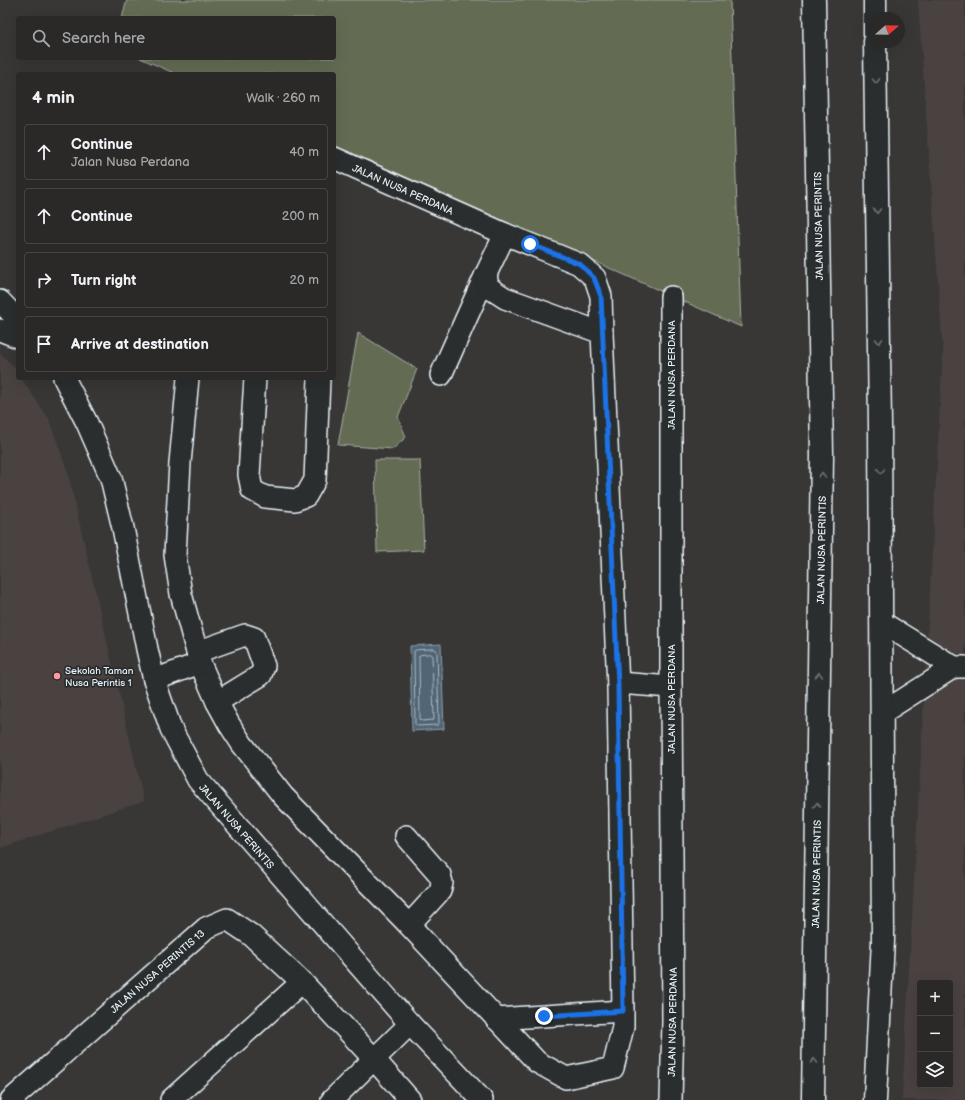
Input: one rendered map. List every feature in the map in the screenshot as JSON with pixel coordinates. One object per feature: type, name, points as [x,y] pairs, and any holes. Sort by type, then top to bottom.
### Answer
[{"type":"main road","name":"JALAN NUSA PERINTIS","points":[[813,1100],[822,455],[814,0]]},
{"type":"main road","points":[[874,0],[874,12]]},
{"type":"main road","points":[[875,48],[880,425],[883,940],[887,1100]]},
{"type":"main road","points":[[875,1100],[883,940]]},
{"type":"street","name":"JALAN NUSA PERDANA","points":[[336,159],[505,234],[580,264],[594,278],[601,296],[618,683],[623,1027],[613,1068],[566,1078],[537,1062],[496,1019]]},
{"type":"street","points":[[441,375],[505,234]]},
{"type":"street","points":[[486,274],[488,287],[505,298],[602,333]]},
{"type":"street","name":"JALAN NUSA PERDANA","points":[[671,297],[673,1013],[671,1100]]},
{"type":"street","points":[[0,302],[16,318]]},
{"type":"street","points":[[0,330],[16,336]]},
{"type":"street","name":"JALAN NUSA PERINTIS","points":[[65,380],[87,423],[111,478],[123,528],[146,649],[154,680],[171,729],[198,780],[410,1024],[482,1100]]},
{"type":"street","points":[[188,380],[180,463],[176,555],[181,594],[198,657],[217,702],[242,744],[284,796],[496,1019],[623,1011]]},
{"type":"street","points":[[255,380],[249,475],[252,490],[265,497],[295,500],[306,496],[315,480],[319,380]]},
{"type":"street","points":[[881,622],[960,667],[882,713]]},
{"type":"street","points":[[154,680],[245,635],[254,638],[264,666],[261,675],[217,702]]},
{"type":"street","points":[[618,683],[671,687]]},
{"type":"street","points":[[406,836],[440,875],[442,883],[440,891],[408,925]]},
{"type":"street","name":"JALAN NUSA PERINTIS 13","points":[[11,1100],[206,928],[227,919],[251,935],[302,982],[410,1100]]},
{"type":"street","points":[[170,1100],[302,982]]},
{"type":"street","points":[[332,1100],[410,1024]]},
{"type":"shaded area","points":[[918,0],[965,0],[965,1100],[902,1100],[943,351]]},
{"type":"shaded area","name":"Sekolah Taman Nusa Perintis 1","points":[[0,353],[16,370],[16,380],[22,380],[49,419],[68,473],[144,801],[0,848]]},
{"type":"green space","points":[[127,0],[730,0],[741,327],[336,146],[336,72],[172,72],[144,60],[336,60],[336,16],[123,16]]},
{"type":"green space","points":[[358,333],[417,369],[398,417],[406,437],[393,449],[338,445]]},
{"type":"green space","points":[[375,460],[420,460],[424,550],[377,552]]},
{"type":"water","points":[[441,644],[444,729],[412,731],[410,646]]},
{"type":"place","name":"Sekolah Taman Nusa Perintis 1","points":[[57,676]]},
{"type":"route","points":[[530,244],[580,264],[594,278],[601,296],[618,686],[623,1011],[544,1016]]}]
